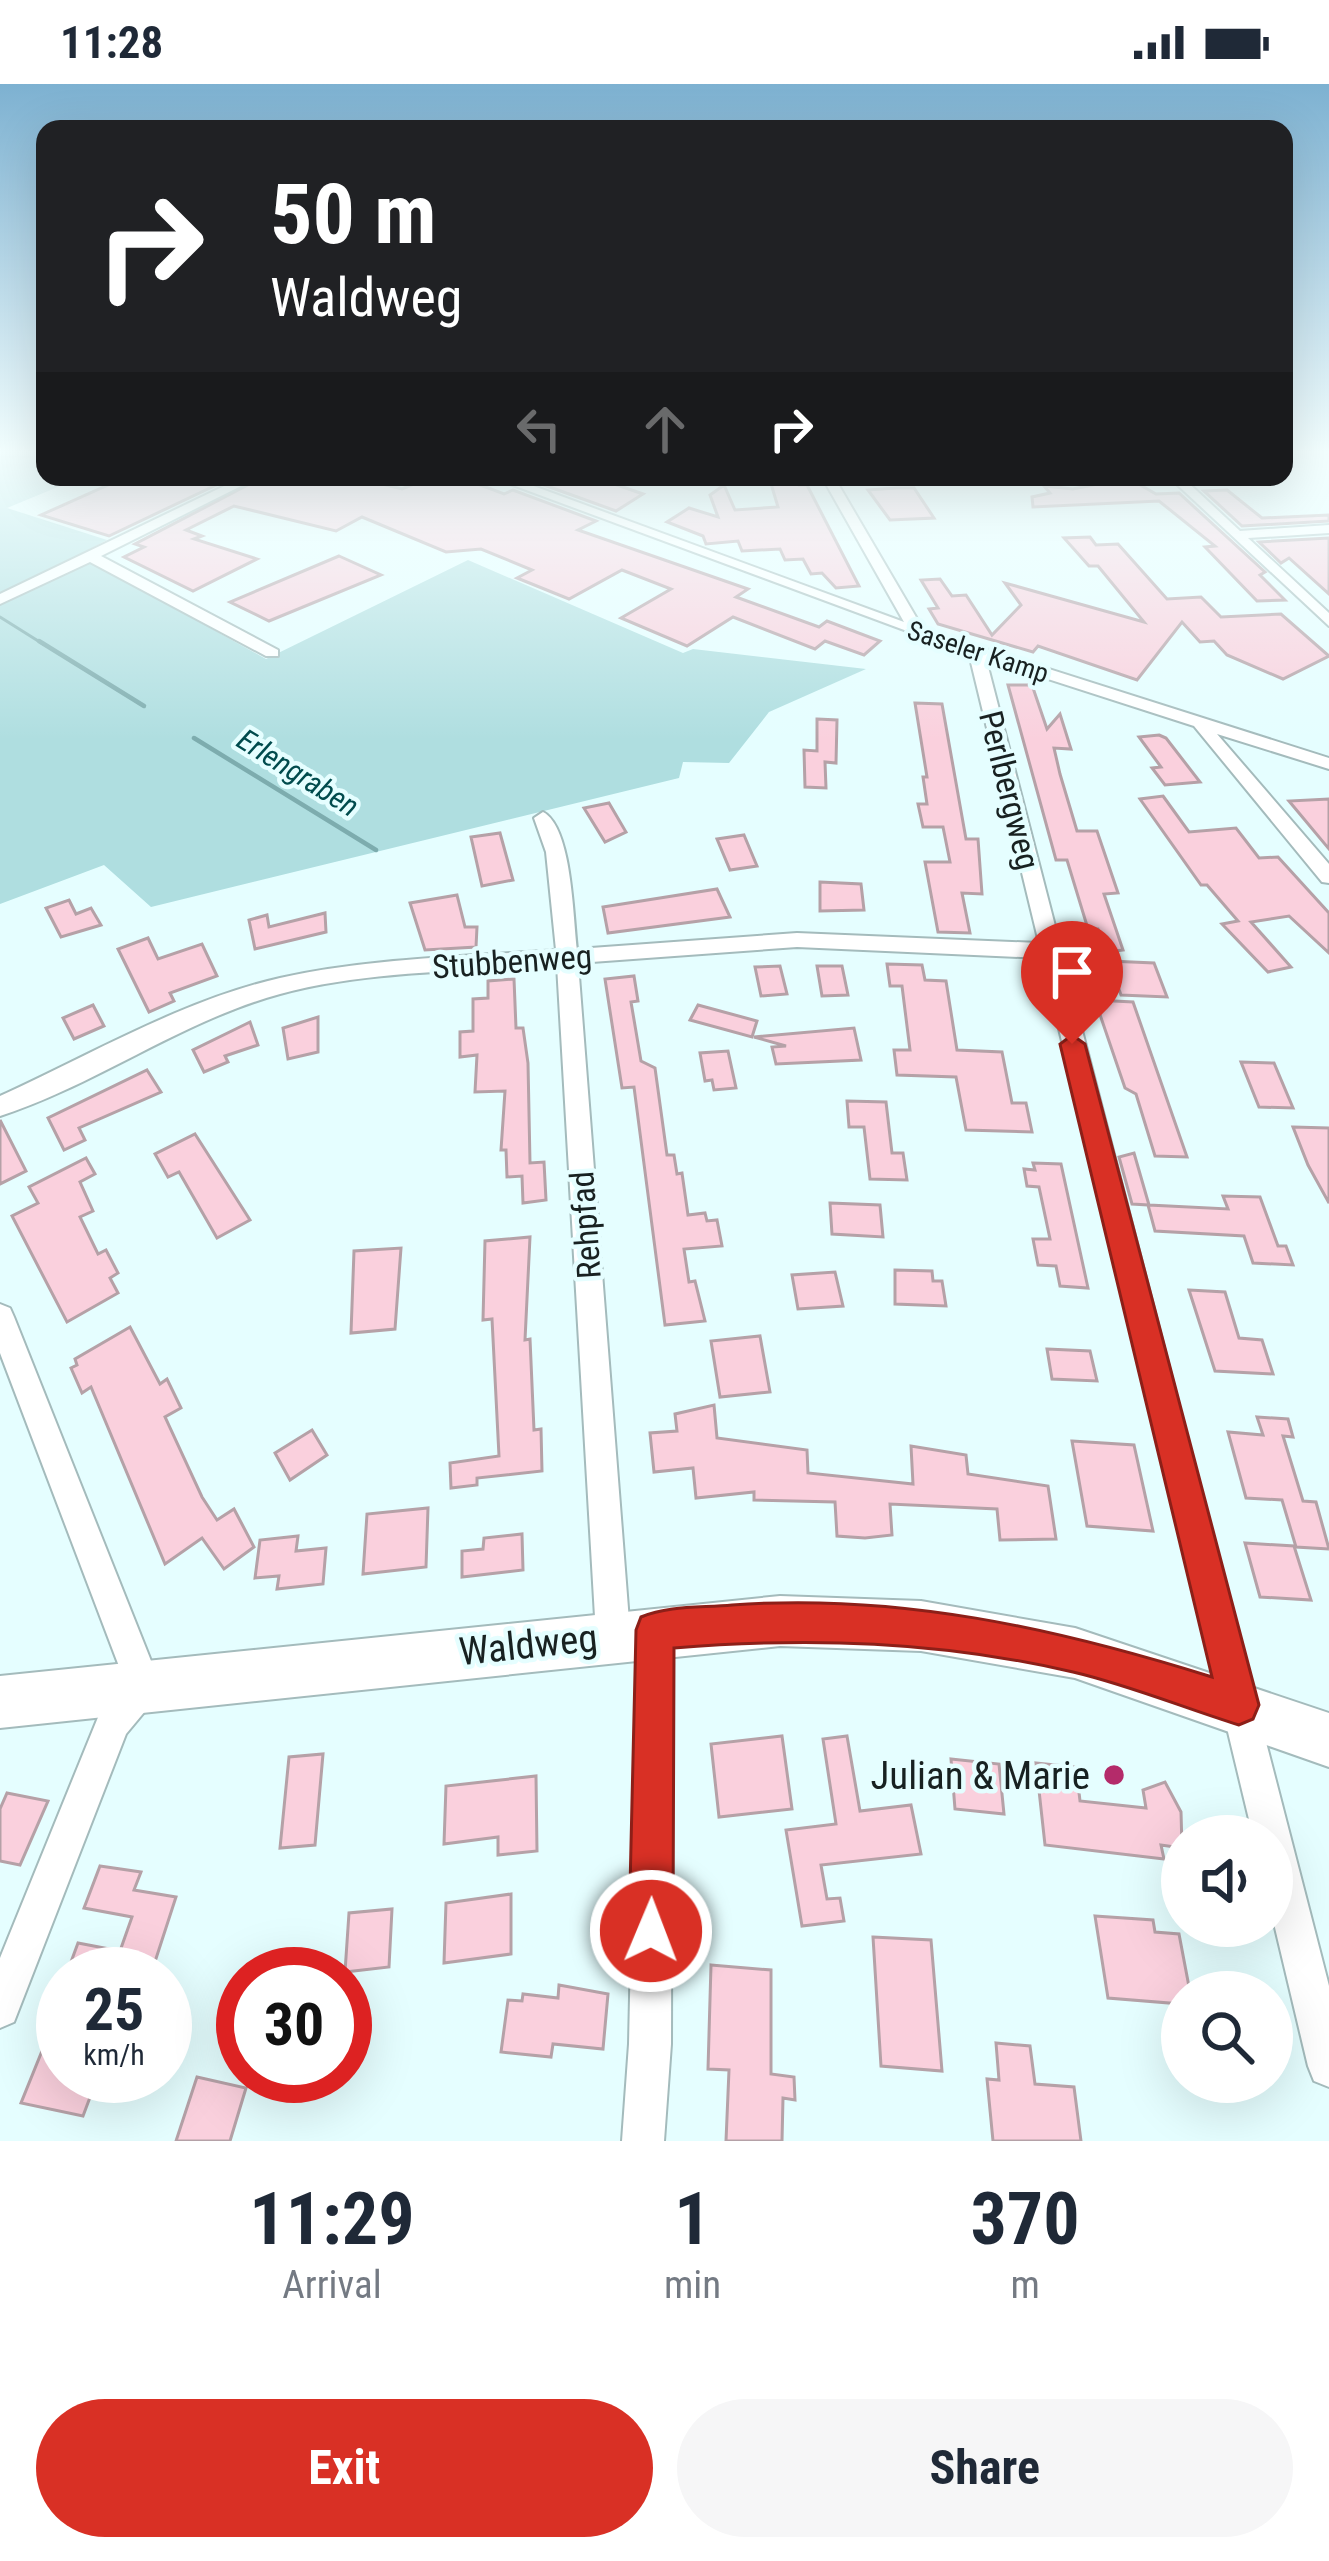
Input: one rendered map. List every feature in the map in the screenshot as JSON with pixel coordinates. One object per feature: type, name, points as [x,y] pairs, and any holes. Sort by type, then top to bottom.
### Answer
[{"type":"main road","name":"Waldweg","points":[[0,1702],[634,1632],[780,1621],[921,1626],[1075,1653],[1239,1705],[1329,1740]]},
{"type":"street","points":[[0,600],[107,548]]},
{"type":"street","name":"Saseler Kamp","points":[[689,548],[917,632],[1329,764]]},
{"type":"street","points":[[869,548],[917,632]]},
{"type":"street","points":[[1252,548],[1329,621]]},
{"type":"street","points":[[90,556],[272,653]]},
{"type":"street","name":"Perlbergweg","points":[[976,651],[1266,1815]]},
{"type":"street","points":[[1201,725],[1329,878]]},
{"type":"street","name":"Rehpfad","points":[[543,818],[556,852],[634,1632],[650,2044],[644,2141]]},
{"type":"street","name":"Stubbenweg","points":[[0,1107],[196,1015],[280,986],[376,971],[797,940],[1049,951]]},
{"type":"street","points":[[0,1317],[144,1686],[113,1722],[0,2008]]},
{"type":"street","name":"Perlbergweg","points":[[1293,1921],[1329,2066]]},
{"type":"shaded area","points":[[0,548],[92,548],[79,555],[266,659],[468,560],[683,653],[693,649],[866,669],[769,712],[729,763],[683,762],[679,778],[151,907],[104,865],[0,904]]},
{"type":"building","points":[[142,548],[222,548],[257,559],[193,591],[124,557]]},
{"type":"building","points":[[436,548],[630,548],[748,589],[736,597],[819,627],[827,621],[880,641],[864,655],[825,641],[815,649],[733,617],[687,646],[621,618],[671,589],[622,570],[569,599],[517,578],[532,570],[481,549],[446,552]]},
{"type":"building","points":[[741,548],[839,548],[859,586],[836,588],[822,573],[811,574],[803,559],[785,560],[780,549]]},
{"type":"building","points":[[1073,548],[1122,548],[1167,599],[1201,597],[1221,617],[1281,614],[1329,656],[1283,679],[1227,655],[1214,641],[1200,642],[1182,622],[1137,680],[1038,646],[1033,652],[938,624],[929,609],[938,608],[921,580],[940,579],[952,596],[966,595],[992,635],[1021,605],[1005,583],[1144,622],[1098,566],[1089,566]]},
{"type":"building","points":[[1206,548],[1239,548],[1265,572],[1260,575],[1285,600],[1257,601]]},
{"type":"building","points":[[1265,548],[1329,548],[1329,594],[1289,558],[1281,563]]},
{"type":"building","points":[[339,556],[381,575],[269,621],[230,602]]},
{"type":"building","points":[[1008,685],[1032,685],[1047,729],[1060,714],[1071,749],[1054,748],[1060,774],[1077,831],[1097,831],[1118,893],[1104,894],[1123,950],[1106,952],[1098,929],[1088,929],[1067,860],[1056,860]]},
{"type":"building","points":[[915,703],[942,704],[966,839],[978,839],[982,894],[962,893],[970,933],[938,932],[925,862],[950,862],[943,827],[923,827],[918,804],[927,804],[923,777],[927,777]]},
{"type":"building","points":[[817,719],[837,720],[836,763],[825,762],[826,788],[805,787],[804,750],[817,751]]},
{"type":"building","points":[[1159,735],[1200,782],[1165,785],[1152,768],[1161,767],[1139,737]]},
{"type":"building","points":[[1163,796],[1189,832],[1236,828],[1259,858],[1278,857],[1329,913],[1329,953],[1289,916],[1251,922],[1291,967],[1268,972],[1222,924],[1238,921],[1207,885],[1201,885],[1140,799]]},
{"type":"building","points":[[1329,799],[1329,849],[1289,801]]},
{"type":"building","points":[[609,803],[626,832],[605,842],[584,808]]},
{"type":"building","points":[[500,833],[513,880],[482,886],[471,837]]},
{"type":"building","points":[[744,835],[757,866],[730,870],[717,839]]},
{"type":"building","points":[[820,882],[861,884],[864,910],[820,911]]},
{"type":"building","points":[[717,889],[730,917],[608,933],[603,907]]},
{"type":"building","points":[[457,895],[465,927],[477,927],[476,947],[425,950],[410,903]]},
{"type":"building","points":[[69,900],[76,914],[91,908],[101,925],[61,937],[46,908]]},
{"type":"building","points":[[325,913],[326,932],[255,949],[249,920],[267,915],[269,927]]},
{"type":"building","points":[[148,938],[158,959],[202,944],[217,976],[170,993],[174,1001],[149,1012],[118,949]]},
{"type":"building","points":[[1109,961],[1154,963],[1167,997],[1121,995]]},
{"type":"building","points":[[887,964],[922,965],[925,980],[946,981],[957,1050],[1002,1052],[1012,1103],[1026,1103],[1032,1132],[966,1130],[956,1077],[897,1075],[894,1050],[910,1050],[902,986],[890,986]]},
{"type":"building","points":[[780,966],[787,994],[761,996],[755,967]]},
{"type":"building","points":[[817,966],[842,966],[848,995],[822,996]]},
{"type":"building","points":[[634,976],[638,1001],[631,1002],[641,1061],[655,1068],[667,1155],[674,1155],[677,1174],[682,1173],[688,1215],[705,1213],[707,1221],[717,1220],[722,1246],[684,1249],[689,1282],[695,1281],[705,1321],[665,1325],[634,1087],[622,1088],[605,979]]},
{"type":"building","points":[[514,979],[516,1028],[523,1028],[528,1063],[530,1163],[544,1162],[546,1200],[523,1203],[522,1176],[507,1177],[506,1150],[501,1150],[505,1091],[475,1092],[477,1055],[460,1057],[460,1032],[473,1031],[473,999],[488,998],[488,981]]},
{"type":"building","points":[[1095,1000],[1133,1002],[1187,1157],[1155,1156],[1136,1094],[1125,1088]]},
{"type":"building","points":[[93,1005],[104,1026],[74,1039],[63,1018]]},
{"type":"building","points":[[698,1005],[757,1021],[752,1037],[690,1020]]},
{"type":"building","points":[[318,1017],[318,1052],[288,1059],[283,1028]]},
{"type":"building","points":[[250,1022],[258,1045],[225,1056],[228,1062],[204,1072],[193,1050]]},
{"type":"building","points":[[854,1028],[861,1060],[776,1064],[772,1047],[786,1046],[754,1037]]},
{"type":"building","points":[[728,1051],[736,1088],[714,1090],[712,1080],[705,1081],[700,1053]]},
{"type":"building","points":[[1241,1062],[1274,1063],[1293,1108],[1259,1107]]},
{"type":"building","points":[[147,1070],[161,1092],[79,1128],[85,1140],[64,1150],[48,1118]]},
{"type":"building","points":[[847,1101],[886,1102],[892,1153],[903,1153],[907,1180],[870,1179],[864,1127],[849,1127]]},
{"type":"building","points":[[0,1120],[26,1171],[0,1184]]},
{"type":"building","points":[[1293,1127],[1329,1128],[1329,1203],[1308,1165]]},
{"type":"building","points":[[195,1134],[250,1220],[217,1238],[179,1172],[168,1177],[155,1154]]},
{"type":"building","points":[[1134,1153],[1149,1205],[1228,1209],[1223,1196],[1260,1197],[1278,1246],[1286,1246],[1293,1265],[1253,1263],[1244,1236],[1155,1231],[1148,1205],[1132,1204],[1119,1157]]},
{"type":"building","points":[[86,1158],[95,1174],[80,1182],[93,1211],[80,1217],[98,1254],[106,1250],[118,1273],[110,1278],[118,1293],[67,1322],[12,1216],[38,1203],[29,1187]]},
{"type":"building","points":[[1033,1163],[1061,1164],[1088,1288],[1060,1286],[1056,1266],[1038,1265],[1033,1239],[1050,1239],[1039,1187],[1027,1186],[1024,1169],[1035,1170]]},
{"type":"building","points":[[830,1203],[880,1205],[883,1237],[832,1234]]},
{"type":"building","points":[[530,1237],[525,1340],[530,1339],[534,1430],[541,1429],[542,1471],[477,1478],[477,1485],[451,1488],[450,1463],[499,1456],[492,1319],[483,1320],[485,1241]]},
{"type":"building","points":[[401,1248],[395,1329],[351,1333],[354,1251]]},
{"type":"building","points":[[895,1270],[932,1271],[933,1281],[942,1281],[946,1306],[895,1304]]},
{"type":"building","points":[[835,1272],[843,1306],[798,1309],[792,1275]]},
{"type":"building","points":[[1189,1290],[1225,1292],[1239,1338],[1262,1340],[1273,1374],[1215,1371]]},
{"type":"building","points":[[130,1327],[160,1384],[167,1379],[181,1408],[165,1417],[202,1497],[217,1520],[234,1509],[254,1547],[224,1569],[202,1538],[165,1564],[91,1387],[82,1393],[71,1368],[77,1365],[75,1359]]},
{"type":"building","points":[[760,1336],[770,1392],[720,1397],[711,1341]]},
{"type":"building","points":[[1047,1349],[1090,1351],[1097,1381],[1052,1379]]},
{"type":"building","points":[[714,1405],[717,1438],[807,1450],[808,1473],[913,1484],[911,1446],[966,1455],[968,1474],[1048,1486],[1056,1539],[1000,1540],[997,1509],[890,1504],[892,1535],[865,1538],[837,1536],[835,1502],[754,1500],[754,1492],[696,1498],[693,1468],[654,1472],[650,1433],[677,1431],[675,1414]]},
{"type":"building","points":[[1257,1417],[1288,1419],[1293,1437],[1283,1436],[1303,1501],[1316,1502],[1329,1549],[1296,1547],[1282,1500],[1246,1498],[1228,1432],[1263,1435]]},
{"type":"building","points":[[312,1430],[327,1455],[290,1480],[275,1453]]},
{"type":"building","points":[[1072,1441],[1134,1445],[1153,1531],[1087,1526]]},
{"type":"building","points":[[428,1508],[426,1567],[363,1574],[367,1514]]},
{"type":"building","points":[[522,1534],[523,1570],[462,1577],[462,1551],[483,1549],[484,1538]]},
{"type":"building","points":[[298,1536],[296,1551],[326,1548],[323,1584],[277,1589],[279,1576],[255,1578],[260,1540]]},
{"type":"building","points":[[1245,1543],[1294,1546],[1311,1600],[1260,1597]]},
{"type":"building","points":[[782,1736],[792,1809],[719,1817],[711,1744]]},
{"type":"building","points":[[847,1736],[860,1811],[911,1805],[921,1854],[821,1865],[827,1899],[840,1898],[844,1921],[802,1926],[786,1830],[836,1824],[823,1739]]},
{"type":"building","points":[[323,1754],[315,1845],[280,1848],[289,1757]]},
{"type":"building","points":[[951,1759],[999,1764],[1004,1814],[955,1809]]},
{"type":"building","points":[[1036,1763],[1076,1767],[1080,1801],[1146,1808],[1143,1790],[1165,1782],[1181,1812],[1161,1815],[1161,1859],[1045,1845]]},
{"type":"building","points":[[536,1776],[537,1851],[498,1855],[498,1837],[444,1844],[446,1786]]},
{"type":"building","points":[[7,1793],[48,1801],[20,1865],[0,1861],[0,1809]]},
{"type":"building","points":[[100,1866],[141,1872],[134,1890],[176,1897],[160,1947],[121,1947],[132,1917],[84,1908]]},
{"type":"building","points":[[511,1894],[511,1954],[444,1963],[446,1903]]},
{"type":"building","points":[[392,1909],[389,1967],[372,1969],[372,1947],[347,1947],[349,1913]]},
{"type":"building","points":[[1095,1916],[1153,1920],[1155,1932],[1161,1932],[1161,1947],[1181,1947],[1186,1971],[1161,1971],[1161,2002],[1108,1998]]},
{"type":"building","points":[[873,1937],[931,1940],[942,2071],[881,2066]]},
{"type":"building","points":[[711,1965],[771,1970],[771,2074],[794,2077],[795,2100],[783,2098],[782,2141],[726,2141],[729,2070],[708,2069]]},
{"type":"building","points":[[559,1985],[608,1994],[603,2049],[553,2044],[551,2057],[501,2052],[508,2000],[522,2001],[523,1994],[558,1998]]},
{"type":"building","points":[[996,2043],[1030,2046],[1035,2084],[1074,2087],[1081,2141],[993,2141],[987,2079],[999,2080]]},
{"type":"building","points":[[36,2066],[36,2103],[88,2103],[83,2116],[21,2103]]},
{"type":"building","points":[[197,2077],[216,2081],[216,2103],[241,2103],[230,2141],[176,2141]]},
{"type":"waterway","name":"Erlengraben","points":[[0,617],[43,644]]},
{"type":"waterway","name":"Erlengraben","points":[[39,641],[144,706]]},
{"type":"waterway","name":"Erlengraben","points":[[194,738],[376,850]]},
{"type":"place","name":"Julian & Marie","points":[[1114,1775]]},
{"type":"route","points":[[651,1931],[655,1630],[780,1621],[921,1626],[1075,1653],[1239,1705],[1072,1044]]}]
